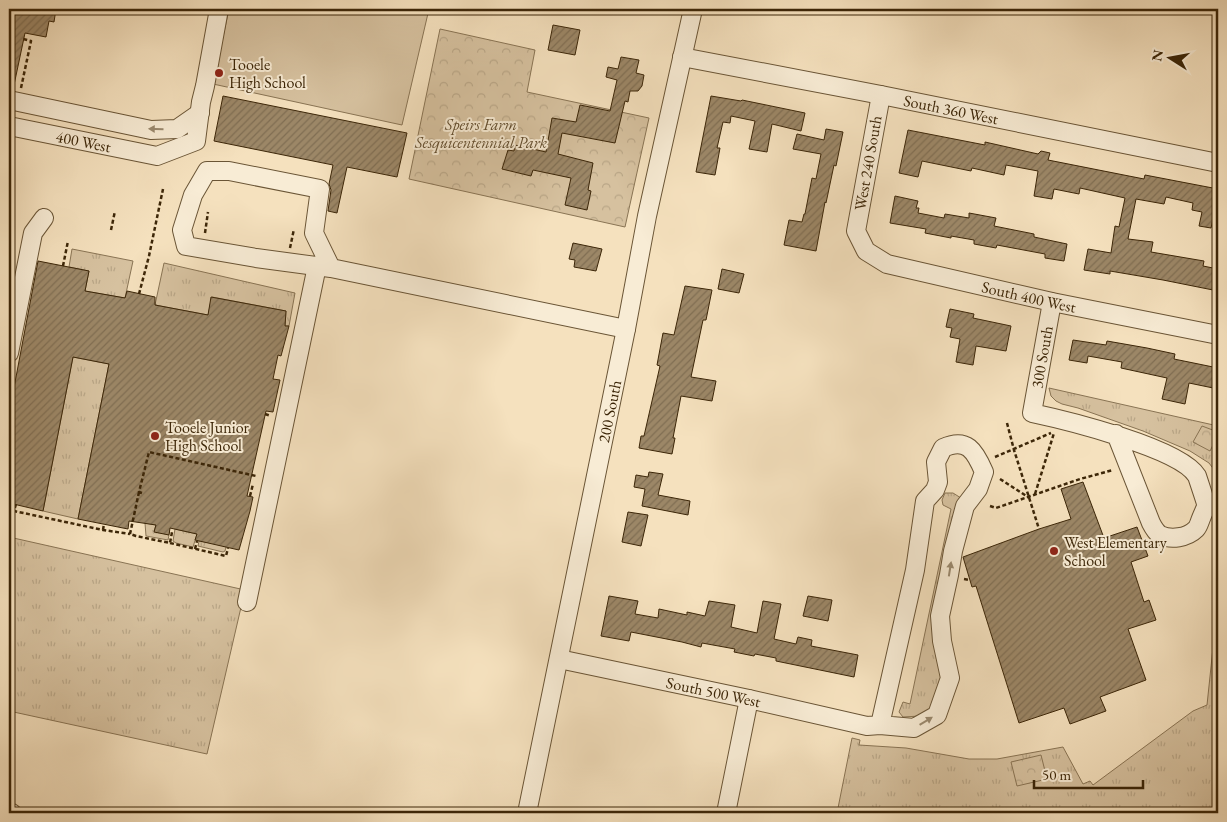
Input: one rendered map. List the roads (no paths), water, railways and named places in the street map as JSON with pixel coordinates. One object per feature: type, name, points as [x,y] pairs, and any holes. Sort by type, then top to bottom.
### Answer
[{"type":"street","points":[[15,94],[151,130],[177,129],[200,113],[220,9]]},
{"type":"street","name":"200 South","points":[[527,813],[647,216],[693,9]]},
{"type":"street","name":"South 360 West","points":[[682,57],[1218,163]]},
{"type":"street","name":"West 240 South","points":[[856,231],[881,95]]},
{"type":"street","name":"400 West","points":[[9,126],[157,156],[196,142],[200,113]]},
{"type":"street","points":[[247,602],[324,267],[314,232],[320,190],[229,171],[207,171],[193,195],[182,230],[186,246],[324,267],[626,328]]},
{"type":"street","points":[[9,353],[33,233],[44,218]]},
{"type":"street","name":"South 400 West","points":[[856,231],[866,251],[887,264],[1052,302],[1218,336]]},
{"type":"street","name":"300 South","points":[[1052,302],[1032,413],[1116,434]]},
{"type":"street","points":[[1116,434],[1170,456],[1197,476],[1206,506],[1197,528],[1189,535],[1170,538],[1158,534],[1150,523],[1116,434]]},
{"type":"street","name":"South 500 West","points":[[559,659],[873,726],[914,728],[937,714],[950,678],[942,641],[940,616],[953,551],[965,506],[978,489],[984,472],[976,454],[963,444],[952,444],[943,448],[936,462],[938,482],[925,501],[915,570],[873,726]]},
{"type":"street","points":[[726,813],[749,699]]},
{"type":"place","name":"Tooele High School","points":[[219,73]]},
{"type":"place","name":"Tooele Junior High School","points":[[155,436]]},
{"type":"place","name":"West Elementary School","points":[[1054,551]]},
{"type":"park label","name":"Speirs Farm Sesquicentennial Park","points":[[481,133]]}]
